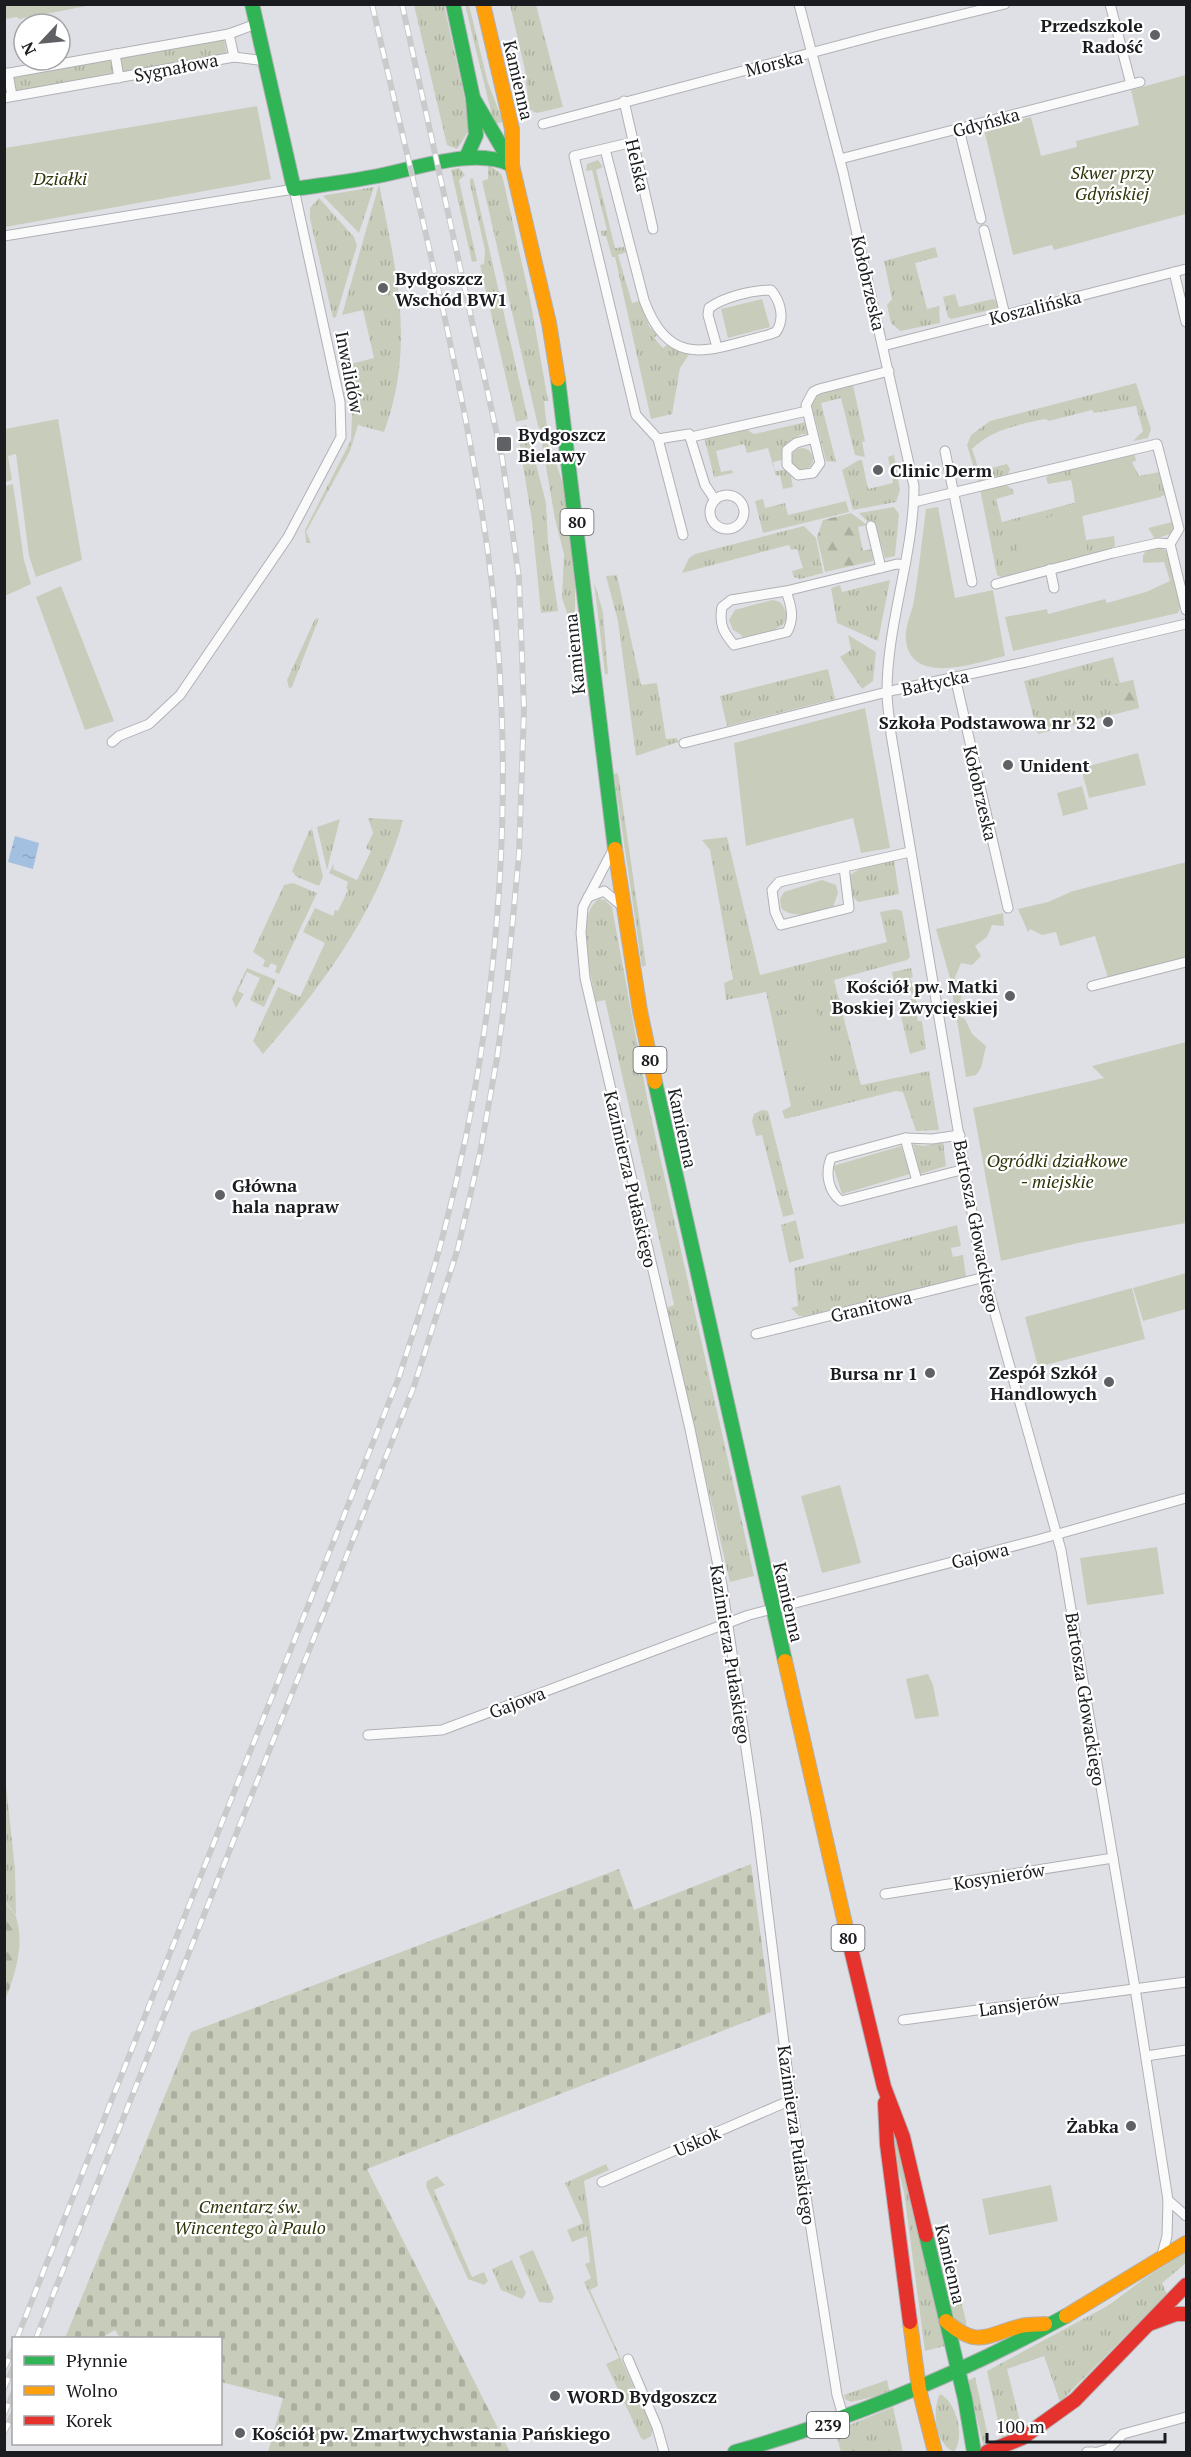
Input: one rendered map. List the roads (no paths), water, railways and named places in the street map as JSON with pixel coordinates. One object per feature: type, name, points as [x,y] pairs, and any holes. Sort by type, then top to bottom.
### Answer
[{"type":"main road","name":"Inwalidów","points":[[252,4],[294,189]]},
{"type":"main road","name":"Kamienna","points":[[453,4],[473,98],[512,165]]},
{"type":"main road","name":"Kamienna","points":[[483,4],[512,129],[512,165],[549,323],[566,424],[614,848],[640,1011],[683,1214],[772,1608],[884,2087],[903,2137],[958,2372],[974,2452]]},
{"type":"main road","points":[[466,158],[476,135],[473,98]]},
{"type":"main road","points":[[294,189],[373,177],[466,158],[498,158],[512,165]]},
{"type":"main road","name":"Kamienna","points":[[884,2087],[887,2144],[920,2389],[935,2452]]},
{"type":"main road","name":"239","points":[[735,2452],[790,2438],[844,2419],[958,2372],[1052,2324],[1186,2243]]},
{"type":"main road","points":[[987,2452],[1022,2438],[1092,2385],[1186,2285]]},
{"type":"main road","points":[[1149,2324],[1176,2314],[1186,2314]]},
{"type":"main road","points":[[946,2321],[963,2336],[978,2340],[996,2337],[1022,2326],[1052,2324]]},
{"type":"street","name":"Kołobrzeska","points":[[799,4],[840,159],[907,448],[914,502],[905,565]]},
{"type":"street","name":"Morska","points":[[543,124],[624,101],[1005,4]]},
{"type":"street","name":"Gdyńska","points":[[840,159],[1136,83],[1110,4]]},
{"type":"street","name":"Sygnałowa","points":[[256,24],[229,34],[6,73],[8,97],[234,57],[266,61]]},
{"type":"street","name":"Sygnałowa","points":[[229,34],[234,57]]},
{"type":"street","name":"Sygnałowa","points":[[115,54],[118,78]]},
{"type":"street","name":"Helska","points":[[624,101],[653,229]]},
{"type":"street","points":[[959,129],[981,219]]},
{"type":"street","points":[[633,142],[574,156],[636,415],[658,439],[682,535]]},
{"type":"street","points":[[605,148],[637,276],[656,327],[664,338],[682,348],[692,350],[717,347],[776,332],[782,317],[777,297],[771,290],[719,301],[709,308],[708,315],[717,347]]},
{"type":"street","points":[[4,236],[294,189]]},
{"type":"street","name":"Inwalidów","points":[[112,742],[119,736],[149,724],[180,696],[288,537],[340,437],[340,402],[294,189]]},
{"type":"street","points":[[984,230],[1005,315]]},
{"type":"street","name":"Koszalińska","points":[[883,346],[1186,269]]},
{"type":"street","points":[[1174,272],[1186,322]]},
{"type":"street","points":[[814,438],[796,443],[788,450],[787,465],[798,475],[813,473],[820,464],[814,438],[807,411],[808,398],[819,389],[889,371]]},
{"type":"street","points":[[691,437],[807,411]]},
{"type":"street","points":[[658,439],[686,433],[691,437],[705,485],[715,500]]},
{"type":"street","points":[[914,502],[1157,444],[1178,522],[1177,536],[1170,544],[1147,545],[996,584]]},
{"type":"street","points":[[945,451],[972,582]]},
{"type":"street","points":[[872,526],[881,568]]},
{"type":"street","points":[[1170,544],[1186,610]]},
{"type":"street","points":[[786,591],[792,608],[792,624],[788,632],[734,645],[721,626],[722,608],[732,600],[786,591],[881,568],[905,565]]},
{"type":"street","name":"Bartosza Głowackiego","points":[[905,565],[892,635],[887,692],[910,852],[985,1277],[1057,1534],[1135,1988],[1168,2200],[1167,2236],[1161,2260]]},
{"type":"street","points":[[1050,569],[1054,588]]},
{"type":"street","name":"Bałtycka","points":[[684,743],[887,692],[1186,624]]},
{"type":"street","name":"Kołobrzeska","points":[[955,677],[1008,908]]},
{"type":"street","name":"Kazimierza Pułaskiego","points":[[614,848],[588,897],[581,920],[585,978],[690,1429],[728,1621],[791,2100],[837,2395],[844,2419]]},
{"type":"street","points":[[844,867],[849,908],[781,925],[775,912],[772,890],[779,882],[844,867],[910,852]]},
{"type":"street","points":[[588,897],[604,891],[622,906]]},
{"type":"street","points":[[1092,986],[1186,962]]},
{"type":"street","points":[[960,1135],[932,1139],[905,1138],[831,1158],[826,1168],[834,1194],[841,1201],[965,1169]]},
{"type":"street","points":[[905,1138],[917,1181]]},
{"type":"street","name":"Granitowa","points":[[756,1334],[985,1277]]},
{"type":"street","name":"Gajowa","points":[[368,1735],[442,1730],[728,1621],[1186,1498]]},
{"type":"street","name":"Kosynierów","points":[[885,1894],[1113,1858]]},
{"type":"street","name":"Lansjerów","points":[[903,2020],[1186,1982]]},
{"type":"street","points":[[1146,2056],[1186,2050]]},
{"type":"street","name":"Uskok","points":[[602,2182],[791,2100]]},
{"type":"street","points":[[1168,2200],[1186,2216]]},
{"type":"street","points":[[628,2359],[657,2427],[664,2452]]},
{"type":"street","points":[[1087,2452],[1108,2449],[1123,2434],[1186,2417]]},
{"type":"water","points":[[15,836],[39,843],[33,869],[8,862]]},
{"type":"railway","points":[[17,2337],[399,1377],[441,1243],[462,1155],[479,1065],[492,974],[500,883],[503,792],[501,700],[495,609],[483,519],[460,390],[372,4]]},
{"type":"railway","points":[[36,2337],[414,1386],[458,1248],[480,1153],[497,1058],[506,992],[519,854],[524,709],[519,578],[502,457],[402,4]]},
{"type":"railway","points":[[4,2369],[12,2352]]},
{"type":"railway","points":[[4,2388],[12,2370]]},
{"type":"railway","points":[[4,2414],[12,2396]]},
{"type":"railway","points":[[4,2433],[12,2416]]},
{"type":"place","name":"Przedszkole Radość","points":[[1155,35]]},
{"type":"place","name":"Bydgoszcz Wschód BW1","points":[[383,288]]},
{"type":"place","name":"Bydgoszcz Bielawy","points":[[504,444]]},
{"type":"place","name":"Clinic Derm","points":[[878,470]]},
{"type":"place","name":"Szkoła Podstawowa nr 32","points":[[1108,722]]},
{"type":"place","name":"Unident","points":[[1008,765]]},
{"type":"place","name":"Kościół pw. Matki Boskiej Zwycięskiej","points":[[1010,996]]},
{"type":"place","name":"Główna hala napraw","points":[[220,1195]]},
{"type":"place","name":"Bursa nr 1","points":[[930,1373]]},
{"type":"place","name":"Zespół Szkół Handlowych","points":[[1109,1382]]},
{"type":"place","name":"Żabka","points":[[1131,2126]]},
{"type":"place","name":"WORD Bydgoszcz","points":[[555,2396]]},
{"type":"place","name":"Kościół pw. Zmartwychwstania Pańskiego","points":[[240,2433]]},
{"type":"park label","name":"Działki","points":[[60,178]]},
{"type":"park label","name":"Skwer przy Gdyńskiej","points":[[1112,182]]},
{"type":"park label","name":"Ogródki działkowe - miejskie","points":[[1057,1170]]},
{"type":"park label","name":"Cmentarz św. Wincentego à Paulo","points":[[250,2216]]}]
